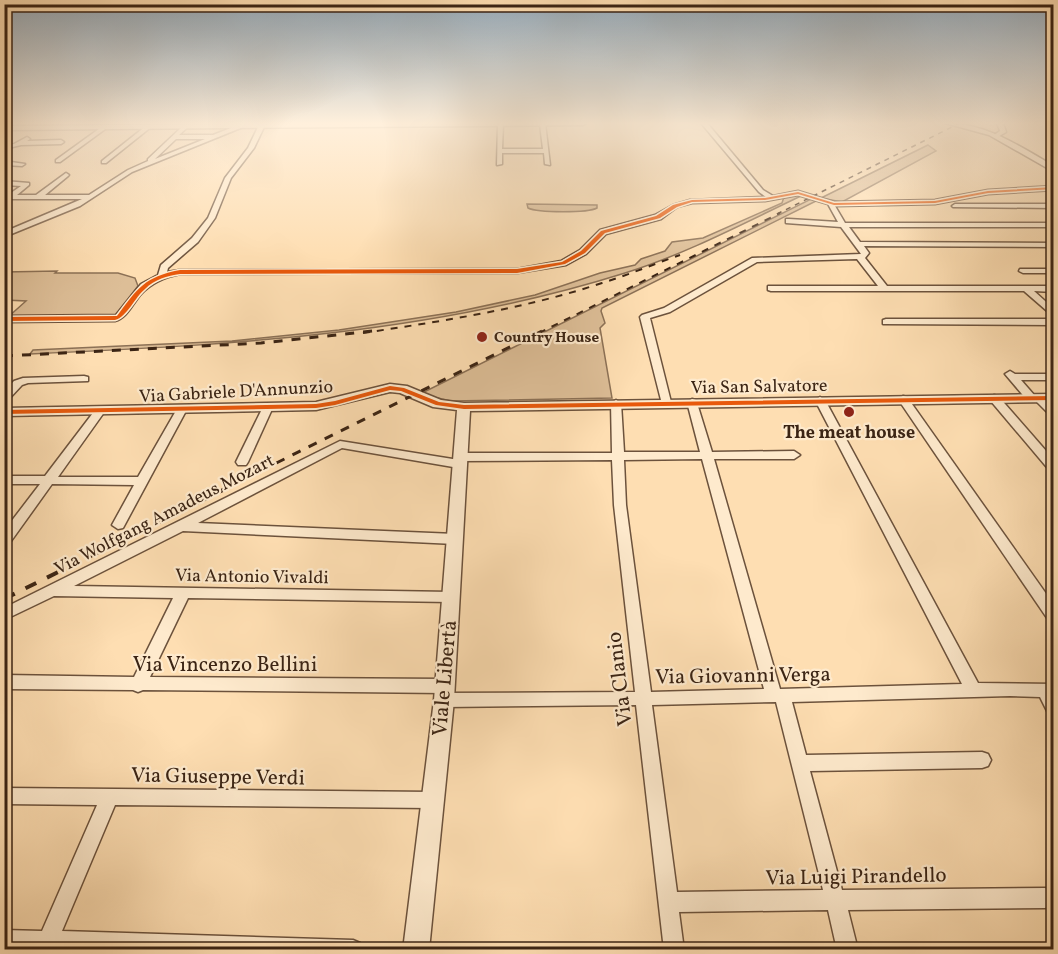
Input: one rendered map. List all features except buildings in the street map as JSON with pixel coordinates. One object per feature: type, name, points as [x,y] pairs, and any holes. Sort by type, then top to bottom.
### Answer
[{"type":"street","points":[[4,236],[60,214],[115,179],[138,168]]},
{"type":"street","points":[[162,275],[161,270],[195,240],[211,219],[228,178],[236,168]]},
{"type":"street","points":[[741,168],[761,191],[772,198]]},
{"type":"street","points":[[38,196],[66,175]]},
{"type":"street","points":[[4,183],[27,184],[7,196]]},
{"type":"street","points":[[952,204],[988,192],[1053,188]]},
{"type":"street","points":[[4,319],[115,318],[119,317],[151,279],[162,275],[200,271],[517,271],[563,263],[583,252],[603,232],[658,217],[675,206],[687,202],[772,198],[798,193],[834,204],[1053,206]]},
{"type":"street","points":[[7,196],[90,197]]},
{"type":"street","points":[[666,402],[645,317],[667,310],[755,260],[864,256],[865,253],[831,205],[834,204]]},
{"type":"street","points":[[952,204],[962,213]]},
{"type":"street","points":[[969,219],[976,225]]},
{"type":"street","points":[[789,221],[843,225],[1053,225]]},
{"type":"street","points":[[858,244],[1053,245]]},
{"type":"street","points":[[859,256],[884,288]]},
{"type":"street","points":[[1023,271],[1053,271]]},
{"type":"street","points":[[771,288],[1053,289]]},
{"type":"street","points":[[1025,288],[1053,314]]},
{"type":"street","points":[[886,322],[1053,322]]},
{"type":"street","points":[[1053,377],[1010,374],[1041,398],[1053,413]]},
{"type":"street","points":[[4,398],[18,383],[27,380],[84,379]]},
{"type":"street","name":"Via Gabriele D'Annunzio","points":[[4,412],[268,407],[334,403],[390,388],[402,389],[438,404],[464,407]]},
{"type":"street","points":[[994,398],[1053,468]]},
{"type":"street","name":"Via San Salvatore","points":[[464,407],[666,402],[1041,398]]},
{"type":"street","points":[[903,399],[1053,617]]},
{"type":"street","points":[[820,400],[973,690]]},
{"type":"street","points":[[692,402],[800,763],[848,950]]},
{"type":"street","name":"Via Clanio","points":[[616,403],[620,505],[674,950]]},
{"type":"street","points":[[242,462],[268,407]]},
{"type":"street","name":"Viale Libertà","points":[[416,950],[444,693],[464,407]]},
{"type":"street","points":[[118,525],[182,409]]},
{"type":"street","points":[[4,541],[100,411]]},
{"type":"street","name":"Via Wolfgang Amadeus Mozart","points":[[4,615],[181,527],[340,444],[460,461]]},
{"type":"street","points":[[460,461],[618,456],[794,455]]},
{"type":"street","points":[[4,480],[142,481]]},
{"type":"street","points":[[181,527],[455,538]]},
{"type":"street","name":"Via Antonio Vivaldi","points":[[52,591],[182,595],[451,597]]},
{"type":"street","points":[[138,685],[182,595]]},
{"type":"street","name":"Via Vincenzo Bellini","points":[[4,682],[444,693]]},
{"type":"street","points":[[1049,690],[1053,708]]},
{"type":"street","name":"Via Giovanni Verga","points":[[444,693],[644,698],[1049,690]]},
{"type":"street","points":[[800,763],[982,760]]},
{"type":"street","name":"Via Giuseppe Verdi","points":[[4,796],[432,800]]},
{"type":"street","points":[[48,941],[110,797]]},
{"type":"street","name":"Via Luigi Pirandello","points":[[668,902],[1045,898]]},
{"type":"street","points":[[4,940],[353,950]]},
{"type":"shaded area","points":[[883,168],[906,168],[842,202],[821,198]]},
{"type":"shaded area","points":[[803,195],[715,237],[648,265],[552,294],[479,310],[330,333],[180,346],[30,354],[33,350],[232,341],[339,330],[456,312],[535,295],[600,273],[635,265],[641,259],[665,251],[672,242],[703,238],[782,203],[784,197]]},
{"type":"shaded area","points":[[813,198],[818,200],[602,308],[605,323],[600,328],[612,398],[451,401],[420,394]]},
{"type":"shaded area","points":[[527,204],[597,205],[597,208],[574,212],[552,212],[533,210],[528,208]]},
{"type":"shaded area","points":[[57,271],[55,273],[118,273],[135,278],[138,286],[115,316],[7,318],[26,301],[5,300],[4,272]]},
{"type":"railway","points":[[777,214],[870,168]]},
{"type":"railway","points":[[539,333],[780,213]]},
{"type":"railway","points":[[363,333],[453,319],[543,300],[612,280],[680,255]]},
{"type":"railway","points":[[4,356],[261,343],[373,331]]},
{"type":"railway","points":[[228,487],[542,331]]},
{"type":"railway","points":[[4,599],[231,486]]},
{"type":"cycle path","points":[[4,319],[119,317],[144,286],[159,277],[180,272],[517,271],[563,263],[583,252],[603,232],[658,217],[675,206],[692,201],[765,199],[798,193],[834,204],[935,202],[988,192],[1054,188]]},
{"type":"cycle path","points":[[4,412],[316,406],[390,388],[402,389],[438,404],[464,407],[1054,398]]},
{"type":"place","name":"Country House","points":[[482,337]]},
{"type":"place","name":"The meat house","points":[[849,412]]}]
